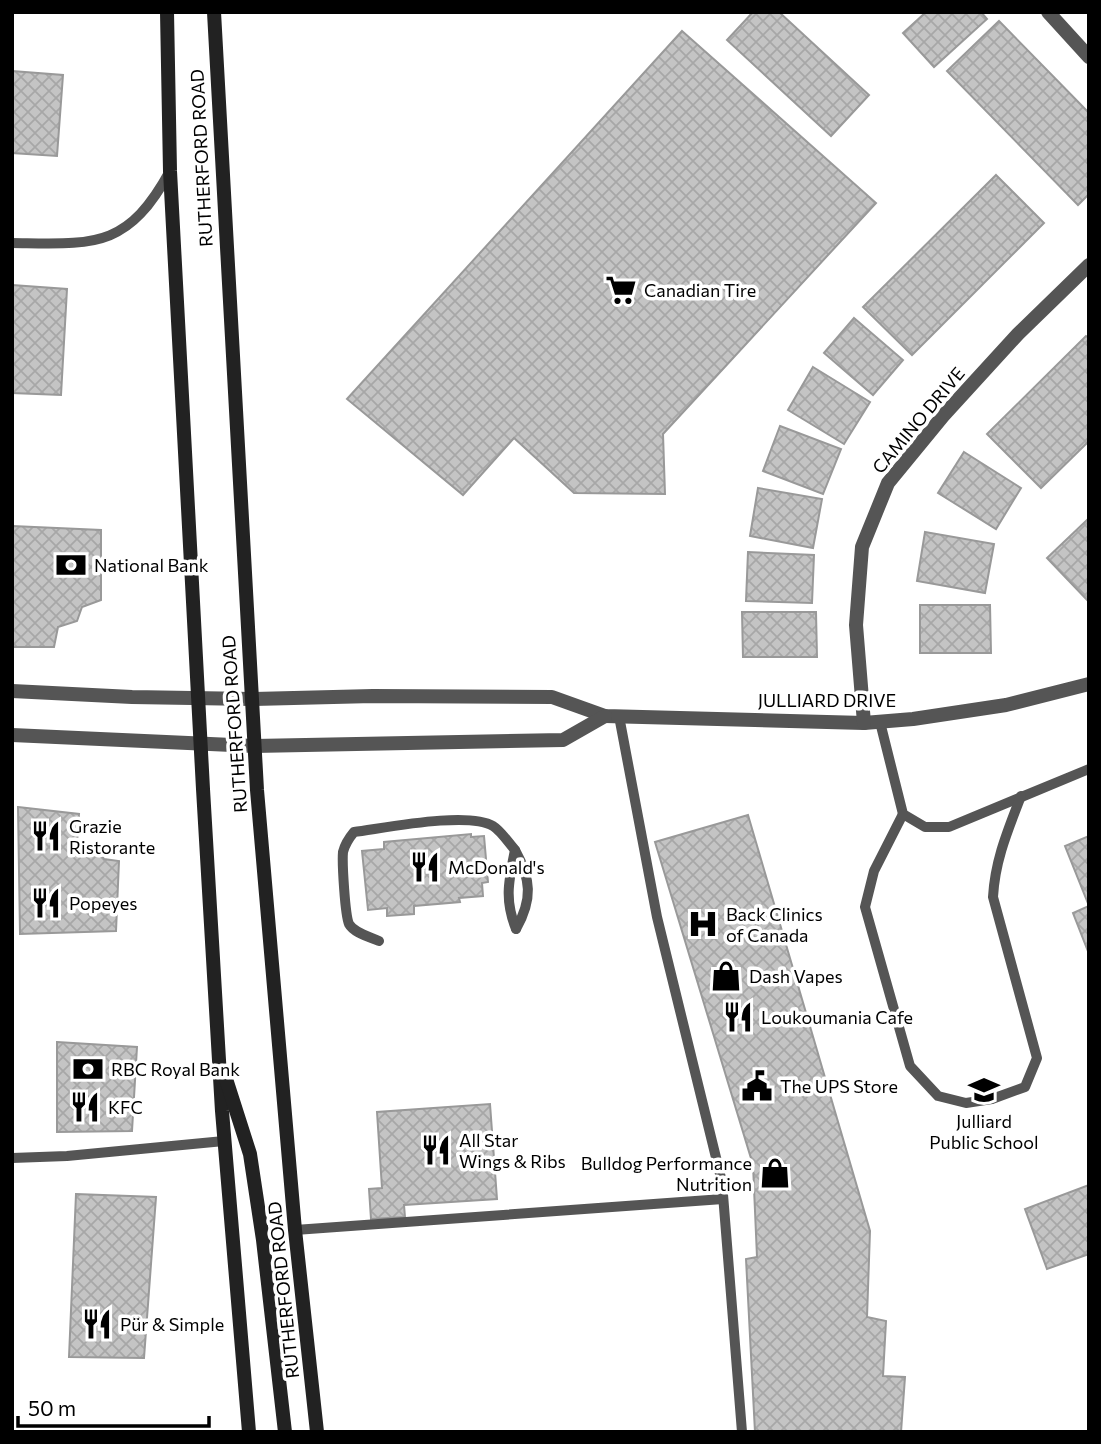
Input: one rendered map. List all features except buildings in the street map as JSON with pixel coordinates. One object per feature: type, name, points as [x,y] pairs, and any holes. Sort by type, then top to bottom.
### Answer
[{"type":"main road","name":"RUTHERFORD ROAD","points":[[167,12],[170,171],[219,1057],[249,1432]]},
{"type":"main road","name":"RUTHERFORD ROAD","points":[[214,12],[254,746],[295,1230],[317,1432]]},
{"type":"main road","points":[[219,1057],[250,1154],[263,1240],[285,1432]]},
{"type":"street","points":[[1048,12],[1089,57]]},
{"type":"street","name":"CAMINO DRIVE","points":[[864,723],[856,625],[862,547],[888,483],[943,416],[1018,334],[1089,265]]},
{"type":"street","name":"JULLIARD DRIVE","points":[[12,691],[251,699],[373,696],[552,697],[612,716],[864,723],[1006,705],[1089,684]]},
{"type":"street","points":[[12,735],[254,746],[563,740],[612,716]]},
{"type":"lane","points":[[12,243],[78,244],[109,237],[136,220],[156,197],[170,171]]},
{"type":"lane","points":[[612,716],[657,917],[722,1182],[742,1432]]},
{"type":"lane","points":[[880,722],[903,814],[874,870],[865,907],[910,1066],[939,1096],[966,1103],[992,1099],[1025,1087],[1037,1058],[993,897],[995,871],[1001,847],[1021,796]]},
{"type":"lane","points":[[903,814],[925,827],[949,827],[1089,769]]},
{"type":"lane","points":[[379,941],[357,931],[349,924],[343,853],[354,832],[442,820],[480,821],[494,826],[515,850],[527,872],[526,911],[516,929],[508,909],[509,876],[515,850]]},
{"type":"lane","points":[[12,1158],[67,1156],[224,1140]]},
{"type":"lane","points":[[295,1230],[723,1199]]},
{"type":"place","name":"Canadian Tire","points":[[621,290]]},
{"type":"place","name":"National Bank","points":[[71,565]]},
{"type":"place","name":"Grazie Ristorante","points":[[46,836]]},
{"type":"place","name":"McDonald's","points":[[425,867]]},
{"type":"place","name":"Popeyes","points":[[46,903]]},
{"type":"place","name":"Back Clinics of Canada","points":[[703,924]]},
{"type":"place","name":"Dash Vapes","points":[[726,976]]},
{"type":"place","name":"Loukoumania Cafe","points":[[738,1017]]},
{"type":"place","name":"RBC Royal Bank","points":[[88,1069]]},
{"type":"place","name":"The UPS Store","points":[[757,1086]]},
{"type":"place","name":"Julliard Public School","points":[[984,1090]]},
{"type":"place","name":"KFC","points":[[85,1107]]},
{"type":"place","name":"All Star Wings & Ribs","points":[[436,1150]]},
{"type":"place","name":"Bulldog Performance Nutrition","points":[[775,1173]]},
{"type":"place","name":"Pür & Simple","points":[[97,1324]]}]
